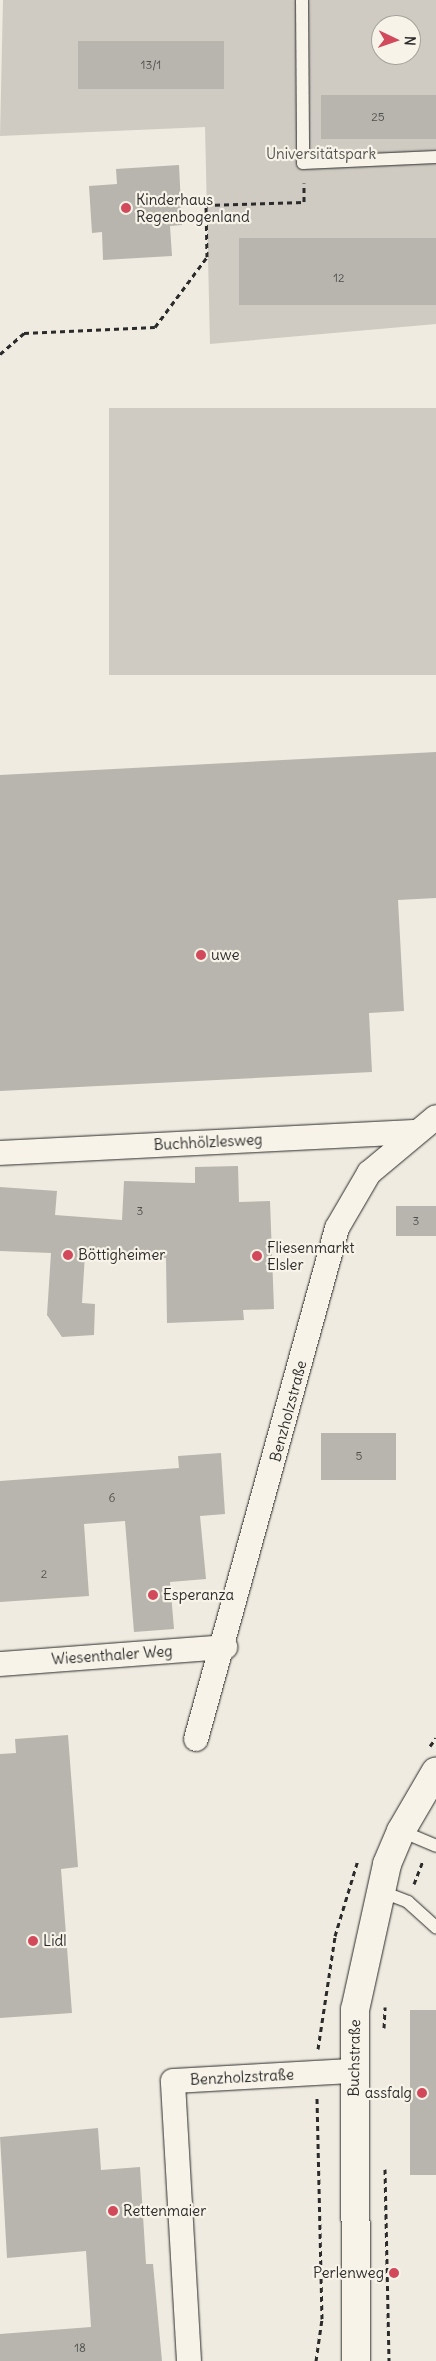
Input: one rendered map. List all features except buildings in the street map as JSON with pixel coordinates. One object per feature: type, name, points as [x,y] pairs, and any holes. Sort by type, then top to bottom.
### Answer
[{"type":"street","name":"Benzholzstraße","points":[[196,1740],[224,1647],[337,1228],[370,1173],[416,1132],[436,1117]]},
{"type":"street","name":"Buchhölzlesweg","points":[[0,1153],[416,1132]]},
{"type":"street","name":"Wiesenthaler Weg","points":[[0,1664],[224,1647]]},
{"type":"street","name":"Buchstraße","points":[[356,2361],[352,2071],[355,2010],[380,1891],[401,1831],[436,1771]]},
{"type":"street","name":"Benzholzstraße","points":[[189,2361],[173,2081],[352,2071]]},
{"type":"lane","points":[[302,0],[303,163],[436,157]]},
{"type":"lane","points":[[401,1831],[433,1845]]},
{"type":"lane","points":[[380,1891],[408,1902],[436,1928]]},
{"type":"path","points":[[0,354],[24,333],[155,327],[207,257],[206,205],[304,202],[303,163]]},
{"type":"path","points":[[408,1902],[433,1845]]},
{"type":"path","points":[[384,2038],[386,2000]]},
{"type":"path","points":[[384,2161],[389,2361]]},
{"type":"green space","name":"Universitätspark","points":[[3,0],[436,0],[436,324],[210,344],[205,127],[0,136]]},
{"type":"green space","points":[[109,408],[436,408],[436,675],[109,675]]},
{"type":"place","name":"Kinderhaus Regenbogenland","points":[[126,208]]},
{"type":"place","name":"uwe","points":[[201,955]]},
{"type":"place","name":"Böttigheimer","points":[[68,1255]]},
{"type":"place","name":"Fliesenmarkt Elsler","points":[[257,1256]]},
{"type":"place","name":"Esperanza","points":[[153,1595]]},
{"type":"place","name":"Lidl","points":[[33,1941]]},
{"type":"place","name":"assfalg","points":[[422,2093]]},
{"type":"place","name":"Rettenmaier","points":[[113,2211]]},
{"type":"place","name":"Perlenweg","points":[[394,2273]]}]
